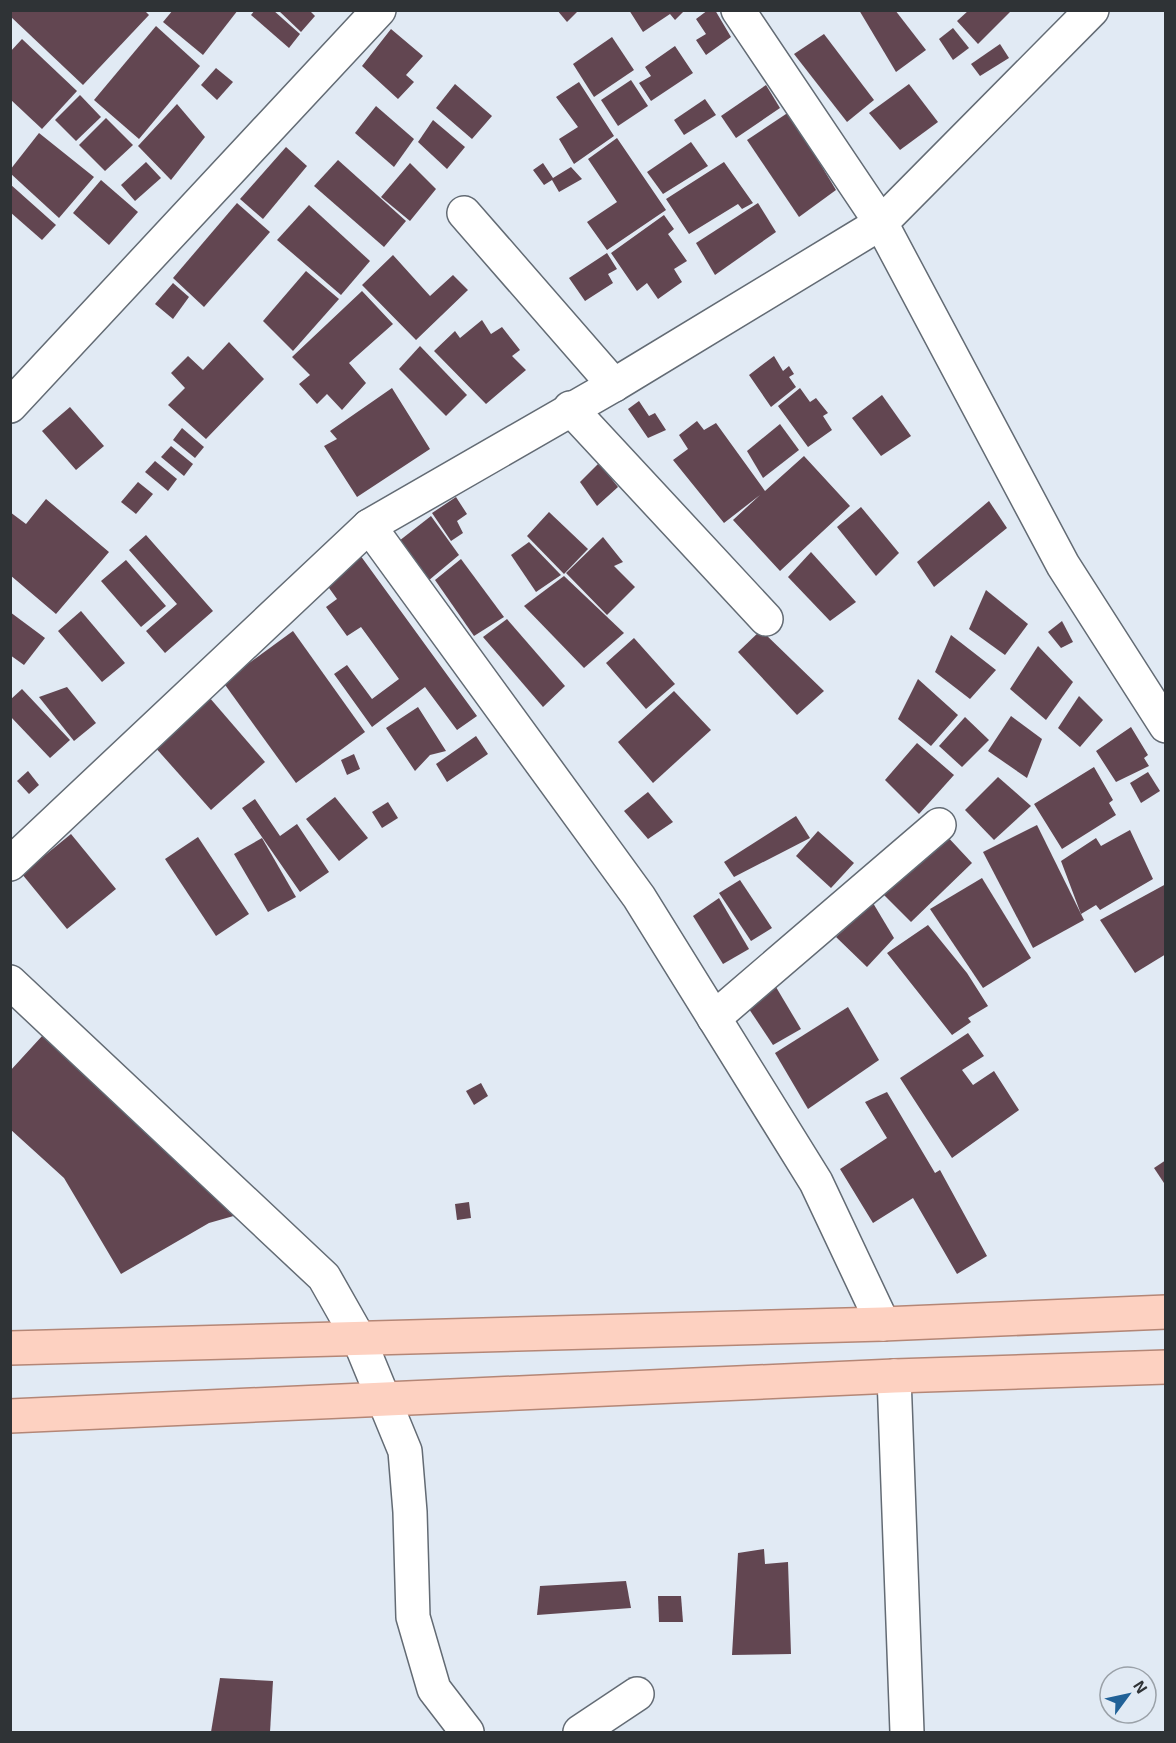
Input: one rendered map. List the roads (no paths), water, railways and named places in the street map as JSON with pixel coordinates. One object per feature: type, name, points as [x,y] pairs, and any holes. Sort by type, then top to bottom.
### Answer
[{"type":"main road","points":[[10,1348],[883,1324],[1166,1312]]},
{"type":"main road","points":[[10,1416],[894,1376],[1166,1367]]},
{"type":"street","points":[[10,406],[379,10]]},
{"type":"street","points":[[738,10],[881,223],[1063,565],[1166,726]]},
{"type":"street","points":[[10,864],[369,526],[570,408],[614,385],[881,223],[1092,10]]},
{"type":"street","points":[[464,213],[614,385]]},
{"type":"street","points":[[570,408],[766,619]]},
{"type":"street","points":[[369,526],[639,897],[816,1182],[883,1324]]},
{"type":"street","points":[[714,1018],[939,825]]},
{"type":"street","points":[[10,982],[324,1277],[358,1337],[405,1451],[411,1512],[413,1617],[434,1689],[467,1732]]},
{"type":"street","points":[[894,1376],[907,1732]]},
{"type":"street","points":[[580,1732],[638,1694]]}]
